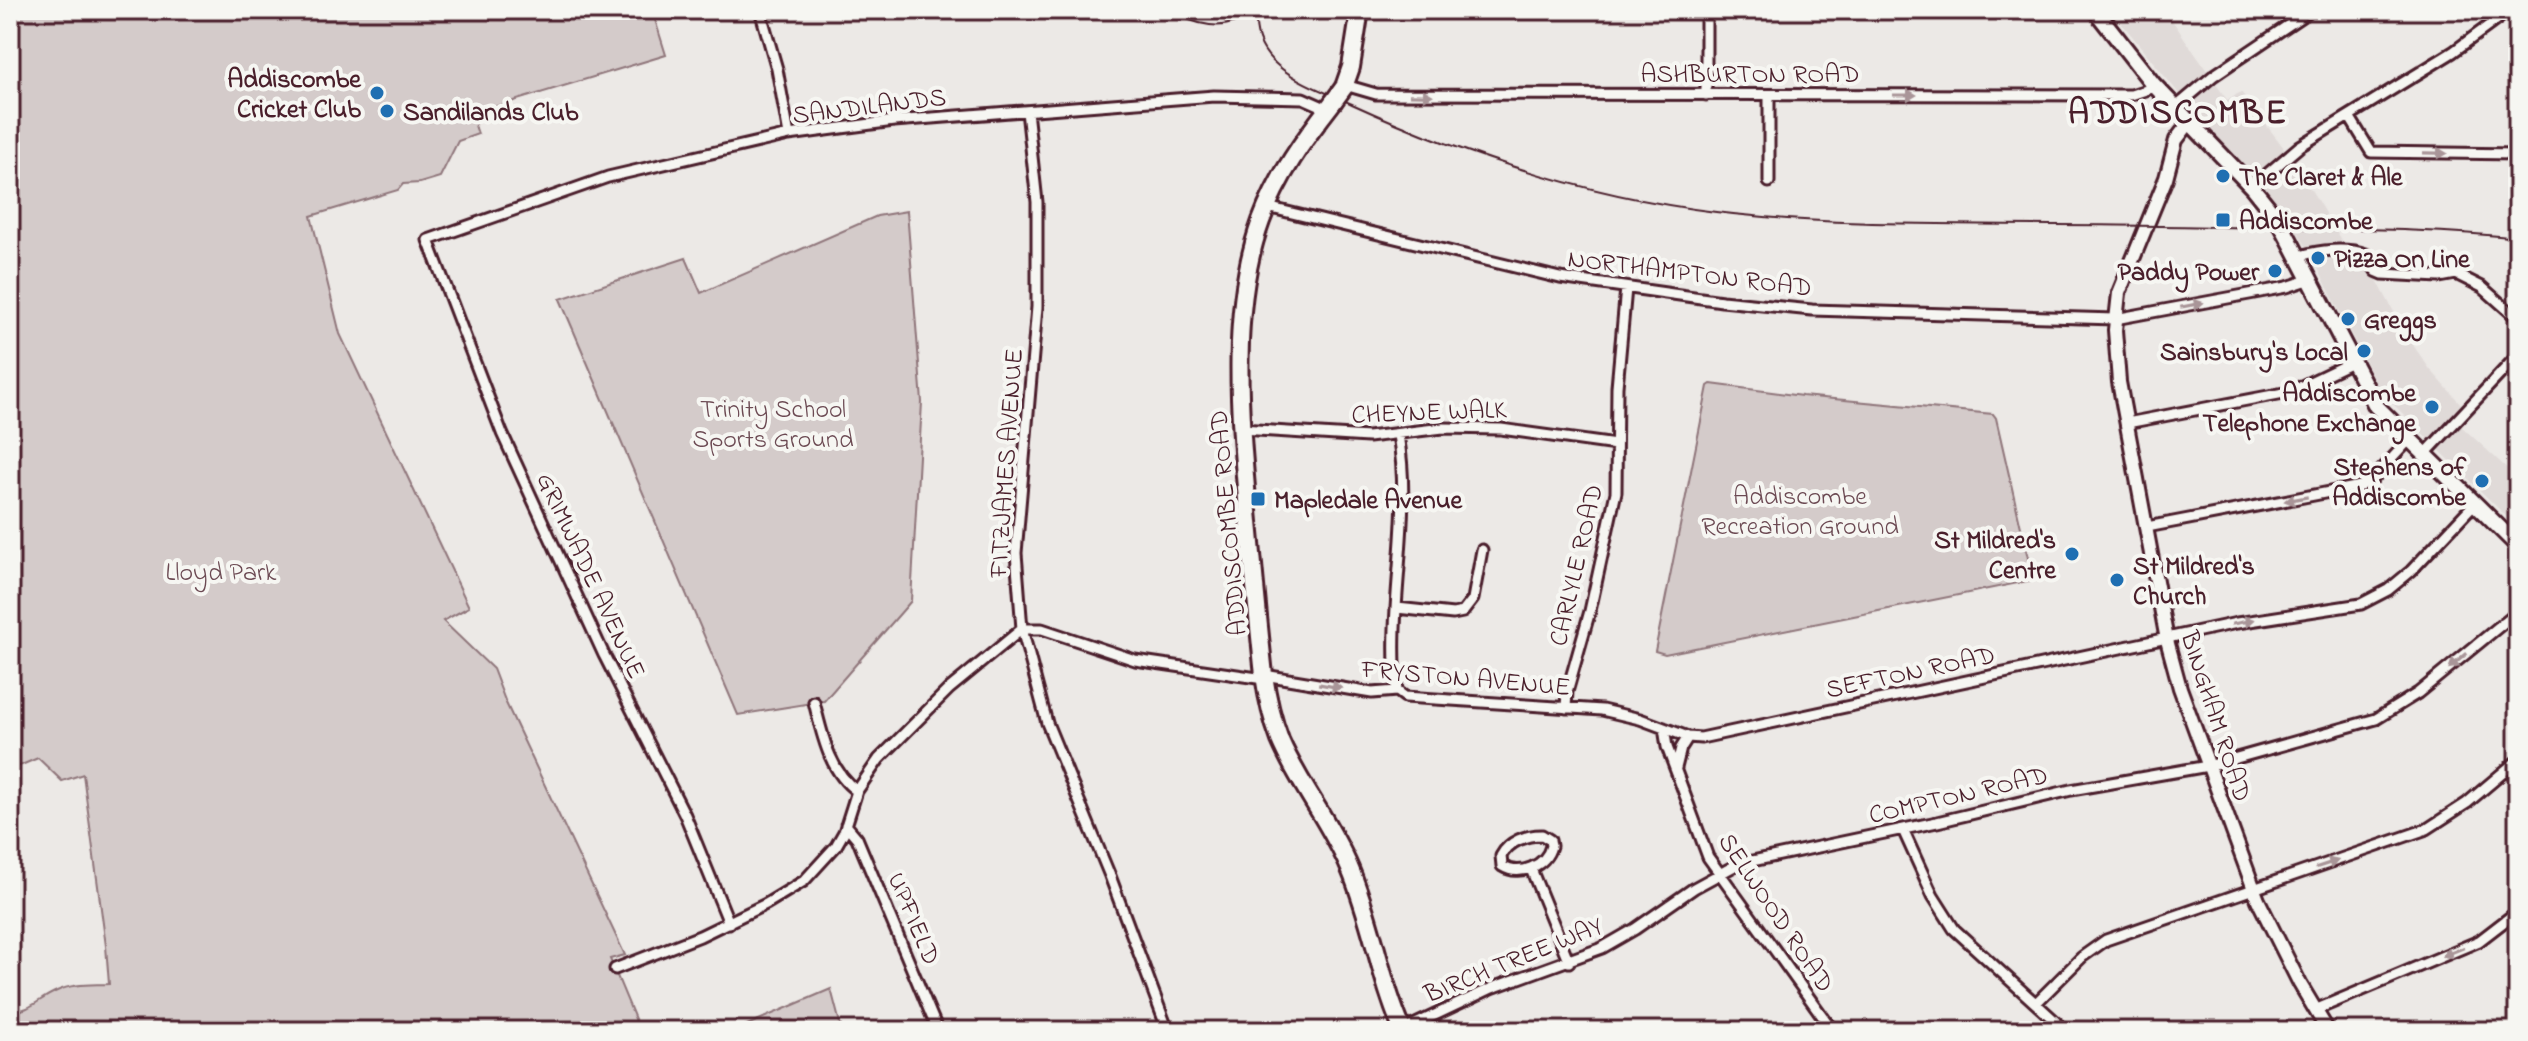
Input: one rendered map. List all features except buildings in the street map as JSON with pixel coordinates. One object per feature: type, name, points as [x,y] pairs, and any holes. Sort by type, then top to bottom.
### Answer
[{"type":"highway","name":"ADDISCOMBE ROAD","points":[[1360,10],[1351,67],[1344,86],[1287,165],[1267,207],[1252,250],[1241,347],[1241,429],[1264,677],[1275,727],[1338,842],[1355,882],[1387,989],[1403,1030]]},
{"type":"main road","points":[[2104,13],[2153,84],[2252,187],[2280,222],[2376,406],[2512,541]]},
{"type":"street","points":[[760,10],[777,69],[789,135]]},
{"type":"street","points":[[1706,10],[1706,95]]},
{"type":"street","points":[[2175,108],[2213,76],[2311,10]]},
{"type":"street","points":[[2252,187],[2300,146],[2453,52],[2510,10]]},
{"type":"street","name":"ASHBURTON ROAD","points":[[1344,86],[1376,94],[1769,96],[2131,95],[2153,84]]},
{"type":"street","name":"SANDILANDS","points":[[428,240],[608,177],[789,135],[894,121],[1214,96],[1303,98],[1331,106]]},
{"type":"street","points":[[1769,96],[1769,182]]},
{"type":"street","name":"FITZJAMES AVENUE","points":[[1027,111],[1037,202],[1037,307],[1016,553],[1022,629],[1047,723],[1110,876],[1168,1031]]},
{"type":"street","points":[[2349,116],[2371,152],[2518,154]]},
{"type":"street","name":"BINGHAM ROAD","points":[[2189,123],[2176,140],[2166,178],[2119,293],[2115,319],[2117,370],[2167,640],[2180,688],[2253,889],[2328,1031]]},
{"type":"street","name":"NORTHAMPTON ROAD","points":[[1267,207],[1539,274],[1626,288],[1834,312],[2115,319],[2287,287],[2311,279]]},
{"type":"street","name":"GRIMWADE AVENUE","points":[[428,240],[502,433],[570,583],[685,815],[729,923]]},
{"type":"street","points":[[2300,256],[2319,251],[2358,251],[2366,254],[2376,271],[2388,275],[2440,277],[2456,274],[2479,284],[2518,319]]},
{"type":"street","name":"CARLYLE ROAD","points":[[1566,708],[1567,692],[1590,611],[1614,502],[1617,387],[1626,288]]},
{"type":"street","points":[[2425,454],[2518,355]]},
{"type":"street","points":[[2127,423],[2289,392],[2352,362]]},
{"type":"street","name":"CHEYNE WALK","points":[[1241,429],[1348,437],[1398,435],[1443,428],[1503,429],[1616,445]]},
{"type":"street","points":[[1397,691],[1402,515],[1398,435]]},
{"type":"street","points":[[2147,527],[2361,486],[2374,478],[2409,440]]},
{"type":"street","name":"SEFTON ROAD","points":[[1664,728],[1688,737],[1708,737],[2300,612],[2351,607],[2370,600],[2411,571],[2475,503]]},
{"type":"street","points":[[2512,541],[2518,525]]},
{"type":"street","points":[[1397,608],[1453,614],[1463,612],[1473,599],[1482,550]]},
{"type":"street","name":"COMPTON ROAD","points":[[1719,873],[1749,861],[1903,830],[2063,792],[2208,766],[2376,719],[2418,693],[2518,611]]},
{"type":"street","points":[[615,969],[729,923],[800,884],[839,842],[857,791],[884,753],[949,689],[1022,629],[1042,629],[1135,660],[1264,677]]},
{"type":"street","name":"FRYSTON AVENUE","points":[[1264,677],[1372,693],[1397,691],[1405,697],[1613,711],[1664,728]]},
{"type":"street","points":[[814,702],[831,758],[846,783],[857,791]]},
{"type":"street","name":"SELWOOD ROAD","points":[[1664,728],[1667,747],[1702,843],[1719,873],[1833,1031]]},
{"type":"street","points":[[1676,768],[1681,748],[1688,737]]},
{"type":"street","points":[[2036,1003],[2085,954],[2106,940],[2427,829],[2467,803],[2518,760]]},
{"type":"street","name":"UPFIELD","points":[[846,825],[857,838],[938,1031]]},
{"type":"street","points":[[1903,830],[1933,896],[1954,929],[2066,1031]]},
{"type":"street","points":[[1542,835],[1550,840],[1551,850],[1543,861],[1531,869],[1505,869],[1500,862],[1501,856],[1512,843],[1542,835]]},
{"type":"street","points":[[1531,869],[1569,962]]},
{"type":"street","name":"BIRCH TREE WAY","points":[[1403,1030],[1481,992],[1569,962],[1627,934],[1719,873]]},
{"type":"street","points":[[2315,1010],[2479,941],[2518,911]]},
{"type":"shaded area","points":[[2134,10],[2165,10],[2227,100],[2241,92],[2294,161],[2351,257],[2359,256],[2367,261],[2406,335],[2429,368],[2461,404],[2450,416],[2511,472],[2518,469],[2518,528],[2380,391],[2289,217],[2185,101],[2119,20]]},
{"type":"green space","name":"Lloyd Park","points":[[10,10],[652,10],[666,55],[471,114],[478,134],[458,141],[440,177],[403,184],[398,190],[311,216],[340,334],[469,607],[443,621],[493,669],[506,703],[625,955],[610,959],[640,1031],[10,1031],[10,1012],[29,1007],[63,988],[109,984],[83,774],[62,781],[38,758],[10,770]]},
{"type":"green space","name":"Trinity School Sports Ground","points":[[907,211],[922,402],[911,601],[824,701],[738,715],[560,299],[686,258],[701,293],[877,216]]},
{"type":"green space","name":"Addiscombe Recreation Ground","points":[[1708,386],[1993,414],[2033,580],[1665,654],[1655,651]]},
{"type":"green space","points":[[831,989],[842,1031],[733,1031]]},
{"type":"tram line","points":[[1167,10],[1210,25],[1231,23],[1250,10]]},
{"type":"tram line","points":[[1257,10],[1256,30],[1262,46],[1272,60],[1301,81],[1484,157],[1575,185],[1668,205],[1758,217],[1843,222],[2372,229],[2518,238]]},
{"type":"place","name":"Addiscombe Cricket Club","points":[[377,93]]},
{"type":"place","name":"Sandilands Club","points":[[387,111]]},
{"type":"place","name":"The Claret & Ale","points":[[2223,176]]},
{"type":"place","name":"Addiscombe","points":[[2223,220]]},
{"type":"place","name":"Pizza On Line","points":[[2318,258]]},
{"type":"place","name":"Paddy Power","points":[[2275,271]]},
{"type":"place","name":"Greggs","points":[[2348,319]]},
{"type":"place","name":"Sainsbury's Local","points":[[2364,351]]},
{"type":"place","name":"Addiscombe Telephone Exchange","points":[[2432,407]]},
{"type":"place","name":"Stephens of Addiscombe","points":[[2482,481]]},
{"type":"place","name":"Mapledale Avenue","points":[[1258,499]]},
{"type":"place","name":"St Mildred's Centre","points":[[2072,554]]},
{"type":"place","name":"St Mildred's Church","points":[[2117,580]]},
{"type":"district","name":"ADDISCOMBE","points":[[2178,111]]}]
